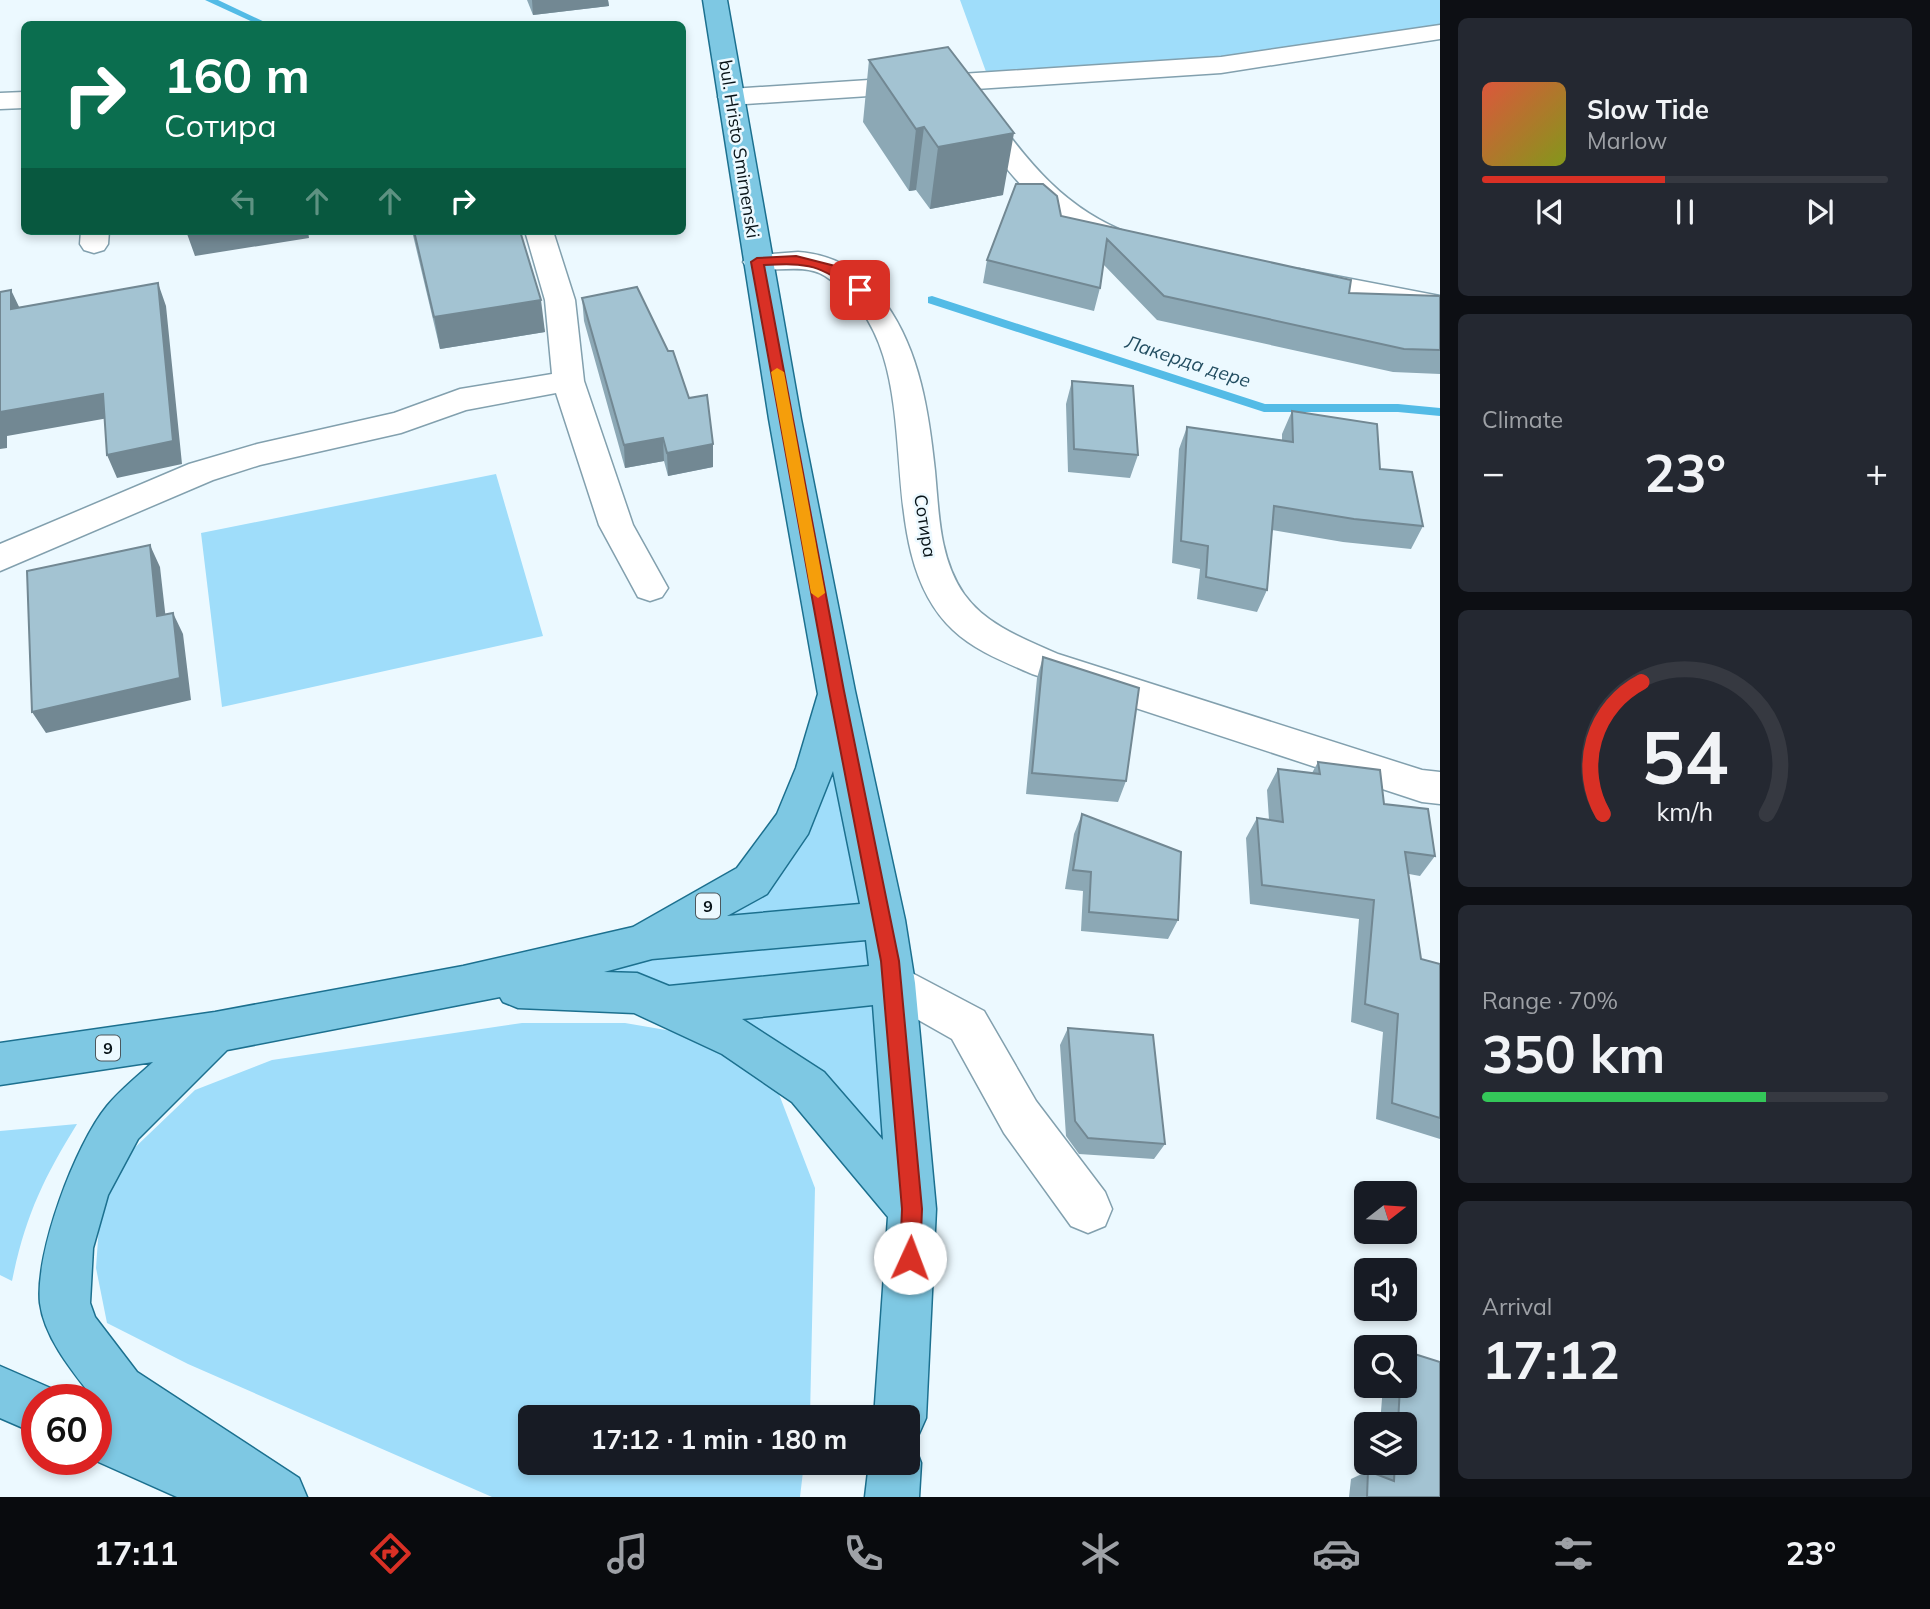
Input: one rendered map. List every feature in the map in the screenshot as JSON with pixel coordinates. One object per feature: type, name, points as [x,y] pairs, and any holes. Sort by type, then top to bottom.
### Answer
[{"type":"main road","name":"bul. Hristo Smirnenski","points":[[715,0],[757,262],[836,691],[884,919],[893,982],[912,1209],[901,1405]]},
{"type":"main road","name":"9","points":[[0,1064],[215,1032],[463,986],[642,944],[752,881],[794,822],[813,774],[836,691]]},
{"type":"main road","points":[[642,944],[884,919]]},
{"type":"main road","points":[[667,1006],[814,993],[893,982]]},
{"type":"main road","points":[[463,986],[636,993],[738,1039],[808,1087],[912,1209]]},
{"type":"main road","points":[[215,1032],[122,1124],[87,1188],[69,1248],[65,1303],[76,1333],[119,1390],[280,1497]]},
{"type":"main road","points":[[0,1392],[21,1401]]},
{"type":"main road","points":[[112,1441],[238,1497]]},
{"type":"main road","points":[[892,1497],[894,1475]]},
{"type":"street","points":[[730,97],[1221,65],[1440,32]]},
{"type":"street","points":[[958,82],[999,145],[1068,215],[1096,233],[1141,246]]},
{"type":"street","points":[[0,101],[21,100]]},
{"type":"street","points":[[540,235],[560,300],[568,381],[616,525],[650,588]]},
{"type":"street","name":"Сотира","points":[[757,262],[796,260],[835,269],[860,290],[884,322],[903,368],[931,568],[954,609],[986,639],[1058,668],[1422,786],[1440,788]]},
{"type":"street","points":[[1271,272],[1440,305]]},
{"type":"street","points":[[0,558],[223,465],[401,422],[460,400],[568,381]]},
{"type":"street","points":[[893,982],[968,1025],[1020,1117],[1088,1209]]},
{"type":"shaded area","points":[[960,0],[1440,0],[1440,32],[1221,65],[989,80]]},
{"type":"shaded area","points":[[496,474],[543,636],[222,707],[201,533]]},
{"type":"shaded area","points":[[836,691],[912,1209],[808,1087],[668,1006],[463,986],[642,944],[752,881]]},
{"type":"shaded area","points":[[522,1023],[625,1023],[707,1037],[777,1089],[815,1188],[810,1405],[518,1405],[518,1475],[803,1475],[800,1497],[492,1497],[188,1364],[107,1323],[96,1268],[100,1211],[126,1156],[195,1090],[272,1060]]},
{"type":"shaded area","points":[[77,1124],[54,1163],[29,1218],[12,1281],[0,1275],[0,1131]]},
{"type":"building","points":[[948,47],[1014,133],[938,147],[924,127],[916,129],[869,60]]},
{"type":"building","points":[[1016,184],[1043,184],[1057,196],[1061,216],[1351,280],[1349,293],[1440,296],[1440,350],[1404,349],[1164,296],[1107,239],[1100,288],[987,260]]},
{"type":"building","points":[[415,235],[521,235],[541,300],[434,317]]},
{"type":"building","points":[[158,283],[173,441],[107,455],[103,394],[0,412],[0,292],[11,290],[11,309]]},
{"type":"building","points":[[637,287],[668,351],[673,351],[689,398],[707,395],[713,444],[667,453],[663,438],[624,445],[582,298]]},
{"type":"building","points":[[1072,381],[1133,386],[1138,455],[1074,449]]},
{"type":"building","points":[[1292,411],[1377,424],[1380,469],[1412,472],[1423,526],[1354,519],[1274,506],[1267,590],[1206,577],[1208,546],[1181,541],[1187,427],[1293,442]]},
{"type":"building","points":[[150,545],[157,616],[173,613],[180,678],[32,712],[27,571]]},
{"type":"building","points":[[1043,657],[1139,688],[1126,781],[1032,773]]},
{"type":"building","points":[[1318,762],[1380,770],[1384,804],[1428,809],[1435,856],[1405,852],[1421,959],[1440,964],[1440,1118],[1392,1103],[1398,1014],[1365,1004],[1374,900],[1262,885],[1257,818],[1283,822],[1278,769],[1320,774]]},
{"type":"building","points":[[1082,814],[1181,852],[1178,920],[1089,912],[1091,872],[1073,870]]},
{"type":"building","points":[[1068,1028],[1153,1035],[1165,1144],[1088,1138],[1075,1121]]},
{"type":"building","points":[[1417,1355],[1440,1362],[1440,1497],[1367,1497],[1368,1475],[1378,1475],[1394,1481],[1394,1475],[1417,1475],[1417,1412],[1399,1412],[1399,1398],[1417,1398]]},
{"type":"waterway","name":"Лакерда дере","points":[[210,0],[257,21]]},
{"type":"waterway","name":"Лакерда дере","points":[[932,300],[1264,408],[1398,408],[1440,412]]},
{"type":"slow traffic","points":[[777,372],[818,593]]},
{"type":"route","points":[[860,290],[835,269],[796,260],[757,262],[836,691],[884,919],[893,982],[912,1209],[910,1258]]}]
